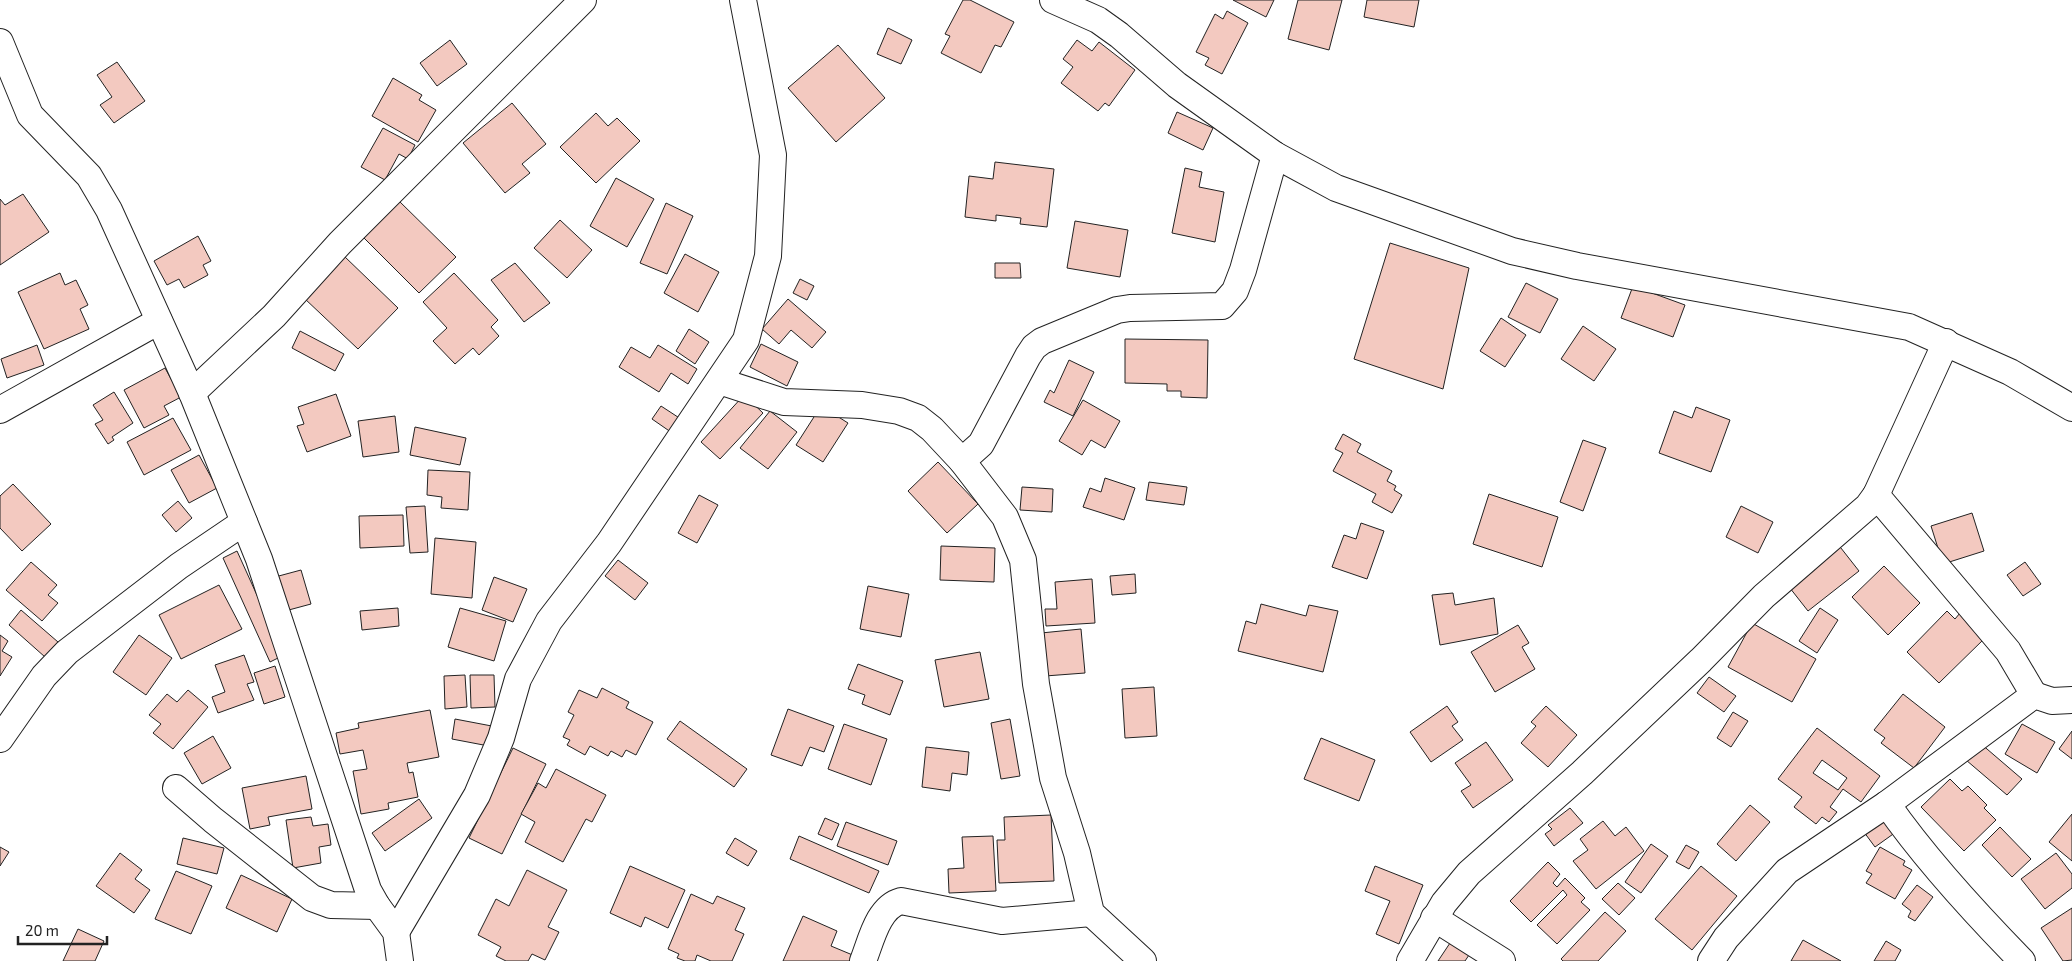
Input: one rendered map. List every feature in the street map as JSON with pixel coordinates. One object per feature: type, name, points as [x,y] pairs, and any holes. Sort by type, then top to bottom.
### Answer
[{"type":"street","points":[[192,393],[274,316],[340,243],[583,0]]},
{"type":"street","points":[[396,932],[477,795],[501,738],[518,679],[550,621],[609,543],[746,340],[768,256],[773,155],[743,0]]},
{"type":"street","points":[[1053,0],[1098,20],[1119,35],[1177,85],[1275,155],[1336,188],[1512,250],[1577,266],[1909,327],[2010,372],[2072,408]]},
{"type":"street","points":[[0,42],[30,115],[89,176],[109,210],[192,393],[259,559],[363,877],[377,906],[396,932],[400,961]]},
{"type":"street","points":[[962,461],[981,444],[1028,356],[1034,347],[1042,341],[1117,310],[1130,308],[1222,306],[1235,291],[1243,270],[1275,155]]},
{"type":"street","points":[[0,410],[159,321]]},
{"type":"street","points":[[1410,961],[1444,903],[1469,873],[1582,773],[1764,596],[1868,506],[1876,496],[1946,342]]},
{"type":"street","points":[[719,381],[784,402],[862,405],[899,411],[918,418],[932,429],[962,461],[1005,517],[1023,560],[1036,684],[1053,778],[1077,853],[1091,913],[1143,961]]},
{"type":"street","points":[[1876,496],[2008,651],[2034,695],[2052,700],[2072,700]]},
{"type":"street","points":[[0,739],[44,676],[67,652],[179,566],[244,522]]},
{"type":"street","points":[[1711,961],[1726,938],[1787,871],[1887,804],[2034,695]]},
{"type":"street","points":[[176,788],[312,898],[331,905],[377,906]]},
{"type":"street","points":[[1887,804],[1905,830],[1993,932],[2022,961]]},
{"type":"street","points":[[863,961],[883,916],[894,903],[901,901],[1002,921],[1091,913]]},
{"type":"street","points":[[1434,918],[1502,961]]},
{"type":"building","points":[[963,0],[970,0],[1014,22],[1001,47],[995,45],[981,73],[941,53],[950,36],[945,34]]},
{"type":"building","points":[[1233,0],[1274,0],[1266,17]]},
{"type":"building","points":[[1298,0],[1342,0],[1329,50],[1288,39]]},
{"type":"building","points":[[1367,0],[1419,0],[1414,27],[1364,17]]},
{"type":"building","points":[[1227,11],[1248,23],[1222,74],[1205,65],[1209,58],[1196,52],[1215,14],[1223,19]]},
{"type":"building","points":[[888,28],[912,40],[901,64],[877,54]]},
{"type":"building","points":[[450,40],[467,64],[437,86],[420,63]]},
{"type":"building","points":[[1077,40],[1092,51],[1099,42],[1135,70],[1109,106],[1105,103],[1098,111],[1061,83],[1073,67],[1063,59]]},
{"type":"building","points":[[838,45],[885,98],[836,142],[788,88]]},
{"type":"building","points":[[117,62],[145,101],[114,123],[100,105],[112,97],[97,75]]},
{"type":"building","points":[[393,78],[422,95],[419,100],[436,110],[418,142],[372,116]]},
{"type":"building","points":[[512,103],[546,144],[522,164],[530,173],[505,193],[463,143]]},
{"type":"building","points":[[1177,112],[1213,128],[1203,150],[1168,133]]},
{"type":"building","points":[[596,113],[608,126],[617,118],[640,141],[596,183],[560,147]]},
{"type":"building","points":[[383,128],[415,145],[408,159],[399,154],[385,180],[361,167]]},
{"type":"building","points":[[995,162],[1054,169],[1047,227],[1020,224],[1021,218],[996,215],[996,221],[965,217],[969,176],[993,179]]},
{"type":"building","points":[[1185,168],[1202,172],[1199,187],[1224,192],[1215,242],[1172,233]]},
{"type":"building","points":[[616,178],[654,199],[627,247],[590,226]]},
{"type":"building","points":[[23,194],[49,232],[0,265],[0,199],[5,205]]},
{"type":"building","points":[[397,199],[456,257],[419,293],[361,235]]},
{"type":"building","points":[[666,203],[693,216],[667,274],[640,263]]},
{"type":"building","points":[[560,220],[592,250],[567,278],[534,248]]},
{"type":"building","points":[[1075,221],[1128,230],[1120,277],[1067,268]]},
{"type":"building","points":[[198,236],[211,261],[203,265],[208,275],[184,288],[179,279],[167,285],[154,261]]},
{"type":"building","points":[[1390,243],[1469,268],[1443,389],[1354,359]]},
{"type":"building","points":[[685,254],[719,272],[698,312],[664,293]]},
{"type":"building","points":[[344,256],[398,308],[358,349],[304,298]]},
{"type":"building","points":[[515,263],[550,303],[524,322],[491,280]]},
{"type":"building","points":[[995,263],[1020,263],[1021,278],[995,278]]},
{"type":"building","points":[[60,273],[65,285],[76,280],[88,305],[80,309],[89,329],[44,349],[18,292]]},
{"type":"building","points":[[454,273],[498,320],[491,327],[499,336],[479,355],[473,348],[455,364],[433,341],[447,328],[423,302]]},
{"type":"building","points":[[800,279],[814,286],[807,300],[793,293]]},
{"type":"building","points":[[1526,283],[1558,299],[1540,333],[1508,317]]},
{"type":"building","points":[[1633,286],[1685,305],[1673,337],[1621,318]]},
{"type":"building","points":[[788,299],[826,332],[812,348],[791,330],[779,344],[762,329]]},
{"type":"building","points":[[1501,318],[1526,335],[1505,367],[1480,351]]},
{"type":"building","points":[[1583,326],[1616,349],[1594,381],[1561,359]]},
{"type":"building","points":[[689,329],[709,342],[695,364],[676,351]]},
{"type":"building","points":[[300,331],[344,354],[335,371],[292,348]]},
{"type":"building","points":[[1125,339],[1208,340],[1207,398],[1181,397],[1181,391],[1167,391],[1167,384],[1125,383]]},
{"type":"building","points":[[761,344],[798,362],[787,386],[750,367]]},
{"type":"building","points":[[37,345],[44,365],[7,378],[1,359]]},
{"type":"building","points":[[658,345],[697,369],[688,384],[671,373],[659,392],[619,367],[631,347],[650,358]]},
{"type":"building","points":[[1069,360],[1094,372],[1073,416],[1044,402],[1050,390],[1054,393]]},
{"type":"building","points":[[165,368],[181,397],[164,406],[169,415],[144,428],[124,390]]},
{"type":"building","points":[[114,392],[133,423],[112,437],[114,440],[108,444],[95,424],[103,420],[93,405]]},
{"type":"building","points":[[336,394],[351,436],[307,452],[297,426],[304,424],[298,407]]},
{"type":"building","points":[[744,395],[763,413],[720,459],[701,442]]},
{"type":"building","points":[[1083,400],[1120,421],[1105,448],[1091,440],[1082,455],[1059,441]]},
{"type":"building","points":[[661,406],[687,423],[678,437],[652,419]]},
{"type":"building","points":[[821,406],[848,423],[823,462],[796,445]]},
{"type":"building","points":[[1696,407],[1730,420],[1711,472],[1659,453],[1674,411],[1692,418]]},
{"type":"building","points":[[770,411],[797,432],[768,469],[740,448]]},
{"type":"building","points":[[395,416],[399,452],[363,457],[358,421]]},
{"type":"building","points":[[173,418],[191,450],[144,475],[127,442]]},
{"type":"building","points":[[415,427],[466,438],[460,465],[410,455]]},
{"type":"building","points":[[1343,434],[1361,444],[1357,452],[1392,471],[1387,481],[1396,486],[1394,490],[1402,495],[1392,513],[1372,502],[1376,494],[1333,471],[1343,453],[1335,449]]},
{"type":"building","points":[[1583,440],[1606,448],[1583,511],[1560,502]]},
{"type":"building","points":[[199,455],[217,488],[189,503],[171,470]]},
{"type":"building","points":[[938,462],[978,504],[947,533],[908,491]]},
{"type":"building","points":[[428,470],[470,472],[468,510],[441,508],[442,497],[427,495]]},
{"type":"building","points":[[1105,478],[1135,488],[1124,520],[1083,507],[1090,488],[1101,492]]},
{"type":"building","points":[[1149,482],[1187,487],[1184,505],[1146,500]]},
{"type":"building","points":[[13,484],[51,524],[22,551],[0,528],[0,496]]},
{"type":"building","points":[[1022,487],[1053,489],[1052,512],[1020,510]]},
{"type":"building","points":[[1489,494],[1558,517],[1542,567],[1473,544]]},
{"type":"building","points":[[699,495],[718,505],[697,543],[678,533]]},
{"type":"building","points":[[178,501],[192,518],[176,532],[162,515]]},
{"type":"building","points":[[425,506],[428,552],[410,553],[406,507]]},
{"type":"building","points":[[1741,506],[1773,522],[1758,553],[1726,537]]},
{"type":"building","points":[[1972,513],[1984,551],[1943,564],[1931,526]]},
{"type":"building","points":[[403,515],[404,546],[360,548],[359,516]]},
{"type":"building","points":[[1361,523],[1384,531],[1367,579],[1332,567],[1344,535],[1356,539]]},
{"type":"building","points":[[435,538],[476,542],[472,598],[431,594]]},
{"type":"building","points":[[1837,543],[1859,571],[1808,611],[1786,583]]},
{"type":"building","points":[[941,546],[995,548],[994,582],[940,580]]},
{"type":"building","points":[[237,551],[284,655],[270,662],[223,558]]},
{"type":"building","points":[[618,560],[648,583],[635,600],[605,576]]},
{"type":"building","points":[[31,562],[57,585],[48,595],[58,603],[42,621],[6,590]]},
{"type":"building","points":[[2025,562],[2041,584],[2023,596],[2007,575]]},
{"type":"building","points":[[1884,566],[1920,603],[1888,635],[1852,597]]},
{"type":"building","points":[[301,570],[311,604],[285,611],[275,577]]},
{"type":"building","points":[[1135,574],[1136,593],[1112,595],[1110,576]]},
{"type":"building","points":[[494,577],[527,589],[513,622],[482,610]]},
{"type":"building","points":[[1092,579],[1095,623],[1046,626],[1045,609],[1057,609],[1055,582]]},
{"type":"building","points":[[219,585],[242,629],[181,659],[159,615]]},
{"type":"building","points":[[868,586],[909,594],[901,637],[860,629]]},
{"type":"building","points":[[1453,593],[1455,605],[1494,598],[1498,634],[1440,645],[1432,595]]},
{"type":"building","points":[[1261,604],[1306,616],[1309,605],[1338,611],[1323,672],[1238,651],[1246,621],[1256,624]]},
{"type":"building","points":[[398,608],[399,626],[362,630],[360,611]]},
{"type":"building","points":[[460,608],[506,621],[494,661],[448,647]]},
{"type":"building","points":[[1820,608],[1838,620],[1817,653],[1799,641]]},
{"type":"building","points":[[21,610],[58,642],[45,657],[9,625]]},
{"type":"building","points":[[1947,611],[1955,619],[1960,613],[1985,638],[1939,683],[1907,652]]},
{"type":"building","points":[[1752,623],[1816,659],[1792,702],[1728,667]]},
{"type":"building","points":[[1518,625],[1529,643],[1522,647],[1535,669],[1495,692],[1471,652]]},
{"type":"building","points":[[1081,629],[1085,673],[1045,676],[1041,633]]},
{"type":"building","points":[[0,635],[8,641],[2,651],[12,657],[0,676]]},
{"type":"building","points":[[139,635],[172,658],[146,695],[113,672]]},
{"type":"building","points":[[980,652],[989,699],[944,707],[935,660]]},
{"type":"building","points":[[244,655],[254,682],[247,684],[254,700],[218,713],[212,697],[225,692],[215,665]]},
{"type":"building","points":[[858,664],[903,681],[890,715],[862,704],[865,695],[848,689]]},
{"type":"building","points":[[275,666],[285,697],[264,704],[254,673]]},
{"type":"building","points":[[465,675],[467,707],[445,709],[444,676]]},
{"type":"building","points":[[470,675],[494,675],[495,707],[471,708]]},
{"type":"building","points":[[1709,677],[1736,696],[1724,712],[1697,693]]},
{"type":"building","points":[[1154,687],[1157,736],[1125,738],[1122,689]]},
{"type":"building","points":[[602,688],[629,702],[626,708],[653,722],[636,755],[626,750],[622,757],[611,751],[608,756],[590,746],[585,755],[567,745],[570,740],[563,737],[574,715],[568,712],[579,690],[597,698]]},
{"type":"building","points":[[188,690],[208,707],[173,749],[153,733],[161,724],[149,715],[167,694],[177,702]]},
{"type":"building","points":[[1903,694],[1945,727],[1914,768],[1881,743],[1885,738],[1874,730]]},
{"type":"building","points":[[1447,706],[1458,722],[1452,726],[1463,740],[1431,762],[1410,732]]},
{"type":"building","points":[[1546,706],[1577,735],[1548,767],[1521,743],[1536,726],[1531,722]]},
{"type":"building","points":[[788,709],[834,726],[824,752],[810,747],[802,766],[771,755]]},
{"type":"building","points":[[430,710],[439,757],[407,763],[409,773],[413,772],[418,797],[388,803],[389,809],[361,814],[353,771],[367,769],[363,750],[340,754],[336,733],[359,728],[358,723]]},
{"type":"building","points":[[1733,712],[1748,721],[1731,747],[1717,738]]},
{"type":"building","points":[[455,719],[497,727],[494,747],[452,739]]},
{"type":"building","points":[[1010,719],[1020,776],[1001,779],[991,723]]},
{"type":"building","points":[[680,721],[747,769],[734,787],[667,739]]},
{"type":"building","points":[[844,724],[887,739],[871,785],[828,769]]},
{"type":"building","points":[[2022,724],[2055,742],[2037,773],[2005,754]]},
{"type":"building","points":[[1817,728],[1880,776],[1861,802],[1843,789],[1830,807],[1837,812],[1829,822],[1822,817],[1816,824],[1794,807],[1802,797],[1778,779]],"holes":[[[1822,760],[1847,778],[1838,790],[1813,773]]]},
{"type":"building","points":[[2072,731],[2072,759],[2059,749]]},
{"type":"building","points":[[213,736],[231,768],[202,784],[184,753]]},
{"type":"building","points":[[1321,738],[1375,760],[1359,801],[1304,779]]},
{"type":"building","points":[[1486,742],[1513,780],[1473,808],[1461,791],[1471,785],[1455,763]]},
{"type":"building","points":[[1980,743],[2022,779],[2007,795],[1966,760]]},
{"type":"building","points":[[926,747],[969,752],[967,775],[952,773],[950,791],[922,787]]},
{"type":"building","points":[[513,748],[546,764],[502,854],[469,838]]},
{"type":"building","points":[[556,769],[606,795],[592,822],[586,819],[563,862],[525,842],[535,822],[521,814],[538,783],[546,788]]},
{"type":"building","points":[[306,776],[312,809],[268,817],[270,825],[250,829],[242,788]]},
{"type":"building","points":[[1950,779],[1962,791],[1968,786],[1987,805],[1984,808],[1996,820],[1964,851],[1921,807]]},
{"type":"building","points":[[419,799],[432,818],[385,851],[372,833]]},
{"type":"building","points":[[1750,805],[1770,822],[1736,861],[1717,844]]},
{"type":"building","points":[[1570,808],[1583,823],[1554,846],[1545,834],[1552,829],[1548,825]]},
{"type":"building","points":[[1883,813],[1896,832],[1875,847],[1861,828]]},
{"type":"building","points":[[2072,814],[2072,861],[2049,842]]},
{"type":"building","points":[[1051,815],[1054,881],[999,883],[997,840],[1005,840],[1004,817]]},
{"type":"building","points":[[311,817],[313,826],[328,824],[331,845],[319,847],[321,863],[293,868],[286,820]]},
{"type":"building","points":[[825,818],[839,824],[832,840],[818,834]]},
{"type":"building","points":[[1603,821],[1615,836],[1626,827],[1644,851],[1596,889],[1573,861],[1588,850],[1580,839]]},
{"type":"building","points":[[846,822],[897,841],[888,865],[837,846]]},
{"type":"building","points":[[2000,827],[2031,859],[2012,877],[1982,845]]},
{"type":"building","points":[[799,836],[879,871],[869,893],[790,859]]},
{"type":"building","points":[[993,836],[996,891],[949,893],[948,869],[964,868],[962,837]]},
{"type":"building","points":[[183,838],[224,848],[217,874],[177,864]]},
{"type":"building","points":[[735,838],[757,851],[748,866],[726,853]]},
{"type":"building","points":[[1651,844],[1668,856],[1641,893],[1625,882]]},
{"type":"building","points":[[1686,845],[1699,852],[1689,869],[1676,862]]},
{"type":"building","points":[[0,847],[9,852],[0,866]]},
{"type":"building","points":[[1880,847],[1905,861],[1903,865],[1912,870],[1895,899],[1866,883],[1872,874],[1866,871]]},
{"type":"building","points":[[120,853],[142,870],[135,879],[150,890],[134,913],[96,886]]},
{"type":"building","points":[[2056,853],[2072,874],[2072,888],[2045,909],[2021,879]]},
{"type":"building","points":[[1548,862],[1560,874],[1553,883],[1557,887],[1565,878],[1585,898],[1581,902],[1590,910],[1557,944],[1537,925],[1567,895],[1563,890],[1531,922],[1510,901]]},
{"type":"building","points":[[630,866],[685,890],[668,928],[645,917],[641,927],[610,913]]},
{"type":"building","points":[[1375,866],[1423,885],[1399,944],[1376,934],[1390,901],[1365,891]]},
{"type":"building","points":[[1701,866],[1737,896],[1692,950],[1655,919]]},
{"type":"building","points":[[527,870],[567,890],[548,927],[559,932],[545,960],[532,954],[528,961],[506,961],[496,956],[501,947],[478,935],[496,899],[509,906]]},
{"type":"building","points":[[176,871],[212,886],[191,934],[155,919]]},
{"type":"building","points":[[241,875],[292,899],[277,932],[226,908]]},
{"type":"building","points":[[1618,883],[1635,898],[1619,915],[1602,899]]},
{"type":"building","points":[[1917,885],[1933,897],[1915,921],[1908,917],[1911,911],[1902,904]]},
{"type":"building","points":[[691,894],[713,904],[717,896],[745,908],[735,930],[744,934],[732,961],[711,961],[697,955],[695,961],[685,961],[677,958],[679,954],[668,949]]},
{"type":"building","points":[[2072,908],[2072,960],[2063,961],[2041,928]]},
{"type":"building","points":[[1605,912],[1626,931],[1598,961],[1563,961],[1561,959]]},
{"type":"building","points":[[803,916],[837,931],[831,946],[855,956],[852,961],[783,961]]},
{"type":"building","points":[[78,929],[104,941],[95,961],[63,961]]},
{"type":"building","points":[[1803,940],[1841,961],[1791,961]]},
{"type":"building","points":[[1886,941],[1901,950],[1895,961],[1874,961]]},
{"type":"building","points":[[1450,943],[1469,955],[1465,961],[1438,961]]}]
